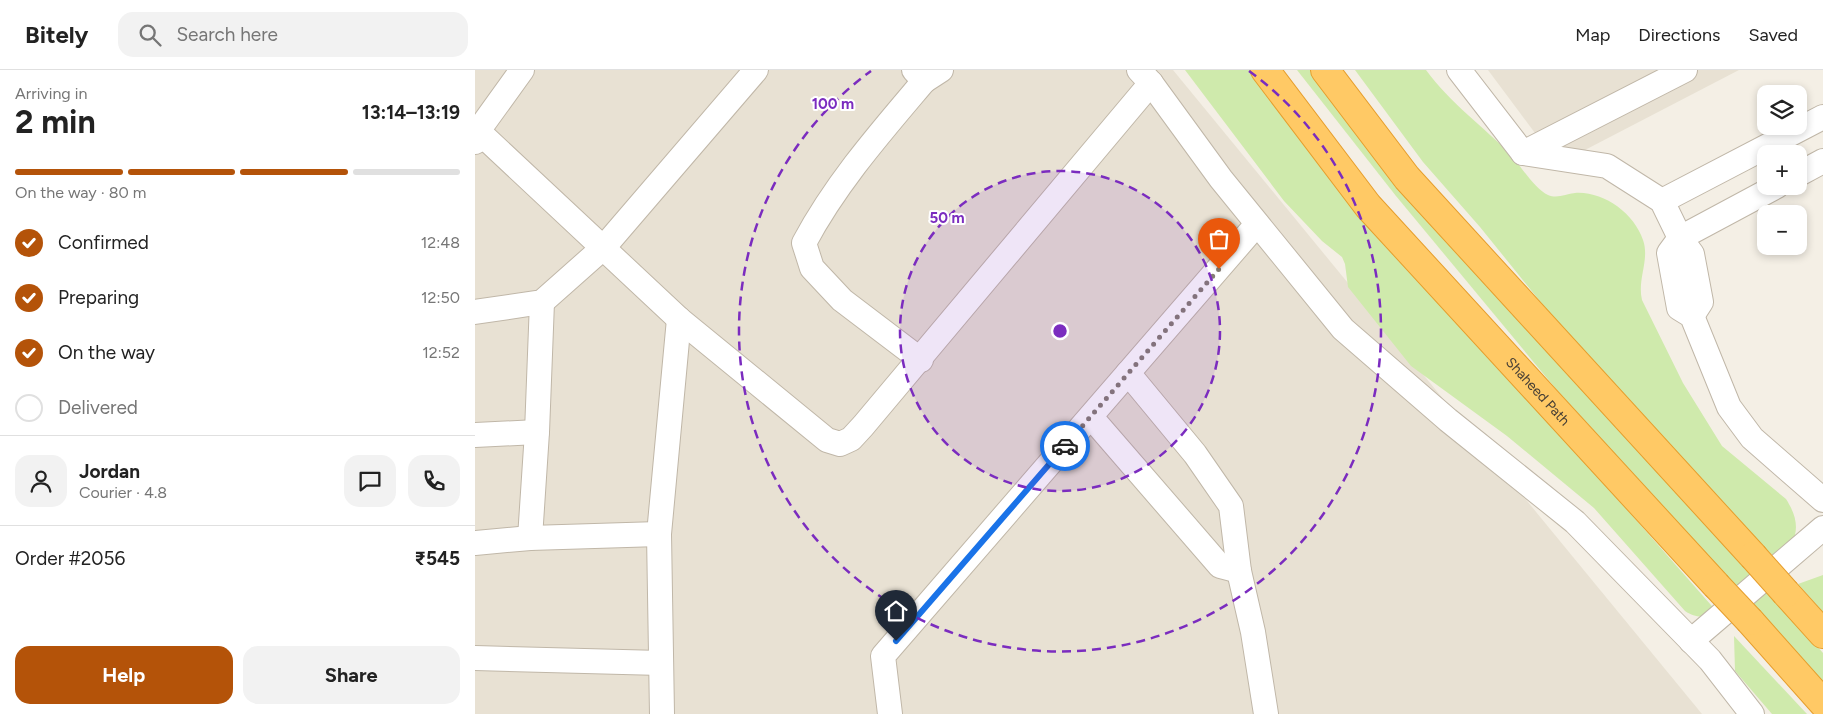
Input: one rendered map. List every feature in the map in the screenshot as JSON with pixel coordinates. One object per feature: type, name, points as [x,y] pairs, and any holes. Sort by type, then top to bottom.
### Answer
[{"type":"highway","name":"Shaheed Path","points":[[1265,70],[1368,206],[1750,621],[1823,703]]},
{"type":"highway","points":[[1325,70],[1407,178],[1823,634]]},
{"type":"street","points":[[522,70],[477,137],[605,247],[679,318],[827,440],[840,444],[851,439],[921,360],[1145,77],[1221,179],[1343,329],[1449,420],[1575,522],[1711,660],[1753,714]]},
{"type":"street","points":[[475,312],[542,302],[605,247],[756,70]]},
{"type":"street","points":[[1459,70],[1523,153],[1607,166],[1662,201],[1680,238],[1692,254],[1701,302],[1692,316],[1729,407],[1752,438],[1823,500]]},
{"type":"street","points":[[1523,153],[1685,70]]},
{"type":"street","points":[[921,360],[842,300],[811,268],[803,243],[822,209],[846,176],[926,74]]},
{"type":"street","points":[[1662,201],[1823,117]]},
{"type":"street","points":[[1807,170],[1823,161]]},
{"type":"street","points":[[1680,238],[1760,195]]},
{"type":"street","points":[[890,714],[883,656],[1257,224]]},
{"type":"street","points":[[530,538],[537,432],[542,302]]},
{"type":"street","points":[[662,714],[659,534],[679,318]]},
{"type":"street","points":[[1129,373],[1195,454],[1231,506],[1239,571],[1253,632],[1266,714]]},
{"type":"street","points":[[1091,416],[1220,566],[1239,571]]},
{"type":"street","points":[[475,435],[537,432]]},
{"type":"street","points":[[1691,641],[1823,528]]},
{"type":"street","points":[[475,543],[530,538],[659,534]]},
{"type":"street","points":[[475,658],[661,663]]},
{"type":"shaded area","points":[[475,70],[1173,70],[1702,714],[475,714]]},
{"type":"shaded area","points":[[1488,70],[1739,70],[1558,164]]},
{"type":"green space","points":[[1185,70],[1262,70],[1527,396],[1718,613],[1701,616],[1685,611],[1594,508],[1507,436],[1411,366],[1348,287],[1345,264],[1342,257],[1322,241],[1284,201]]},
{"type":"green space","points":[[1297,70],[1319,70],[1823,653],[1823,682],[1556,389],[1396,196]]},
{"type":"green space","points":[[1355,70],[1426,70],[1446,94],[1512,156],[1543,192],[1555,197],[1575,193],[1586,193],[1596,196],[1616,206],[1633,221],[1639,230],[1645,247],[1641,285],[1642,300],[1683,383],[1722,446],[1786,499],[1791,508],[1796,524],[1796,532],[1790,546],[1779,561],[1756,540],[1573,342],[1480,227],[1423,162]]},
{"type":"green space","points":[[1823,575],[1823,612],[1798,584]]},
{"type":"green space","points":[[1734,636],[1807,714],[1772,714],[1735,671]]},
{"type":"way so far","points":[[1065,446],[1219,269]]},
{"type":"route","points":[[896,641],[1065,446]]}]
